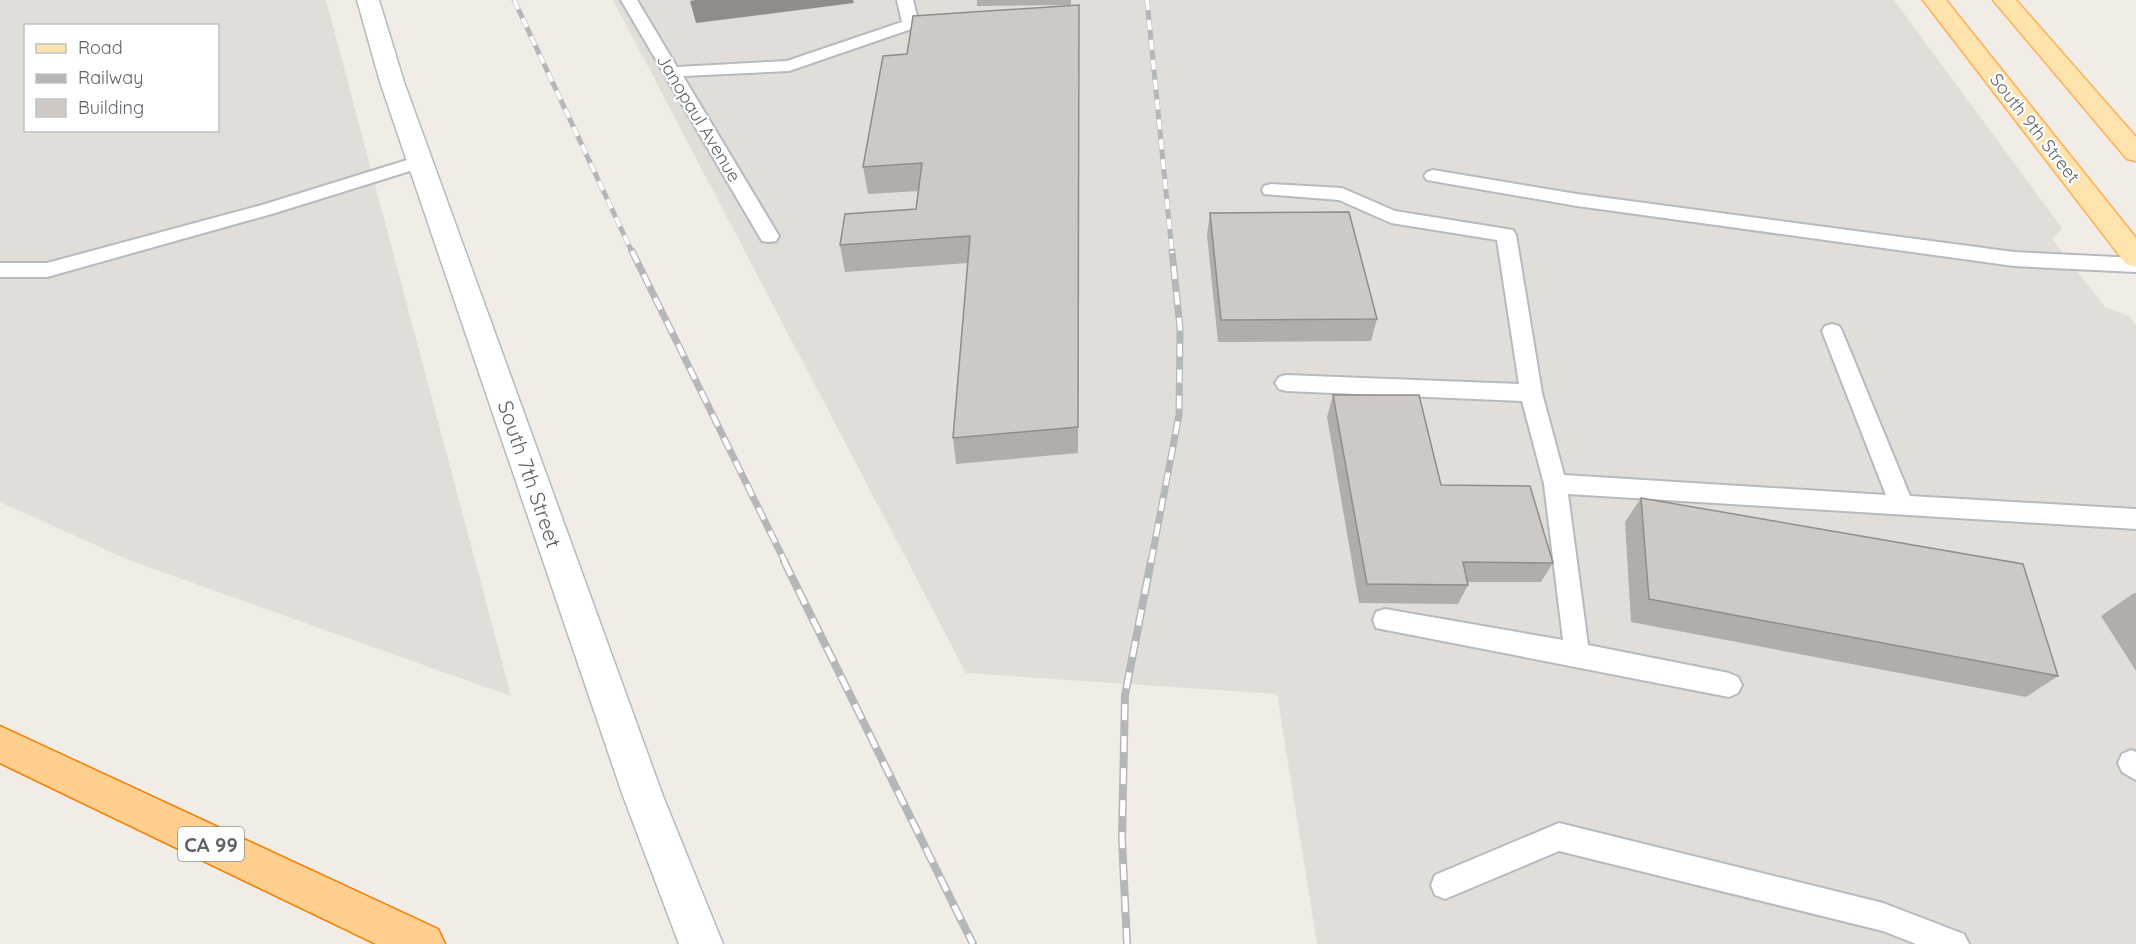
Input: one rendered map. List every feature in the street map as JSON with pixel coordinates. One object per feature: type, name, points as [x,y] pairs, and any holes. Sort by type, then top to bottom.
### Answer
[{"type":"highway","name":"CA 99","points":[[0,744],[423,944]]},
{"type":"main road","name":"South 9th Street","points":[[1934,0],[2136,257]]},
{"type":"main road","points":[[2004,0],[2136,153]]},
{"type":"street","name":"South 7th Street","points":[[368,0],[392,82],[643,796],[701,944]]},
{"type":"lane","name":"Janopaul Avenue","points":[[629,0],[769,236]]},
{"type":"lane","points":[[672,72],[789,66],[911,24],[905,0]]},
{"type":"lane","points":[[0,270],[47,270],[268,209],[420,162]]},
{"type":"lane","points":[[1433,176],[1577,200],[2014,259],[2136,265]]},
{"type":"lane","points":[[1271,190],[1342,194],[1391,217],[1506,235],[1531,393],[1555,484],[1577,654]]},
{"type":"lane","points":[[1832,331],[1902,505]]},
{"type":"lane","points":[[1286,383],[1531,393]]},
{"type":"lane","points":[[1555,484],[2136,519]]},
{"type":"lane","points":[[1385,620],[1577,654],[1729,685]]},
{"type":"lane","points":[[1446,885],[1559,837],[1883,917],[1954,944]]},
{"type":"shaded area","points":[[0,0],[326,0],[511,696],[131,561],[0,502]]},
{"type":"shaded area","points":[[613,0],[1894,0],[2062,228],[2052,239],[2105,307],[2129,316],[2136,325],[2136,944],[1317,944],[1277,694],[966,673]]},
{"type":"building","points":[[1079,5],[1078,427],[953,438],[970,236],[840,245],[845,214],[916,209],[922,163],[863,167],[883,56],[907,54],[913,16]]},
{"type":"building","points":[[1349,212],[1377,319],[1221,320],[1210,213]]},
{"type":"building","points":[[1333,395],[1419,395],[1441,485],[1530,486],[1553,563],[1463,562],[1468,585],[1367,584]]},
{"type":"building","points":[[1641,498],[2023,564],[2058,676],[1649,599]]},
{"type":"railway","points":[[514,0],[632,252]]},
{"type":"railway","points":[[1147,0],[1172,252]]},
{"type":"railway","points":[[632,251],[785,562]]},
{"type":"railway","points":[[1151,562],[1179,415],[1180,328],[1172,251]]},
{"type":"railway","points":[[784,561],[973,944]]},
{"type":"railway","points":[[1127,944],[1122,839],[1125,695],[1151,561]]}]
